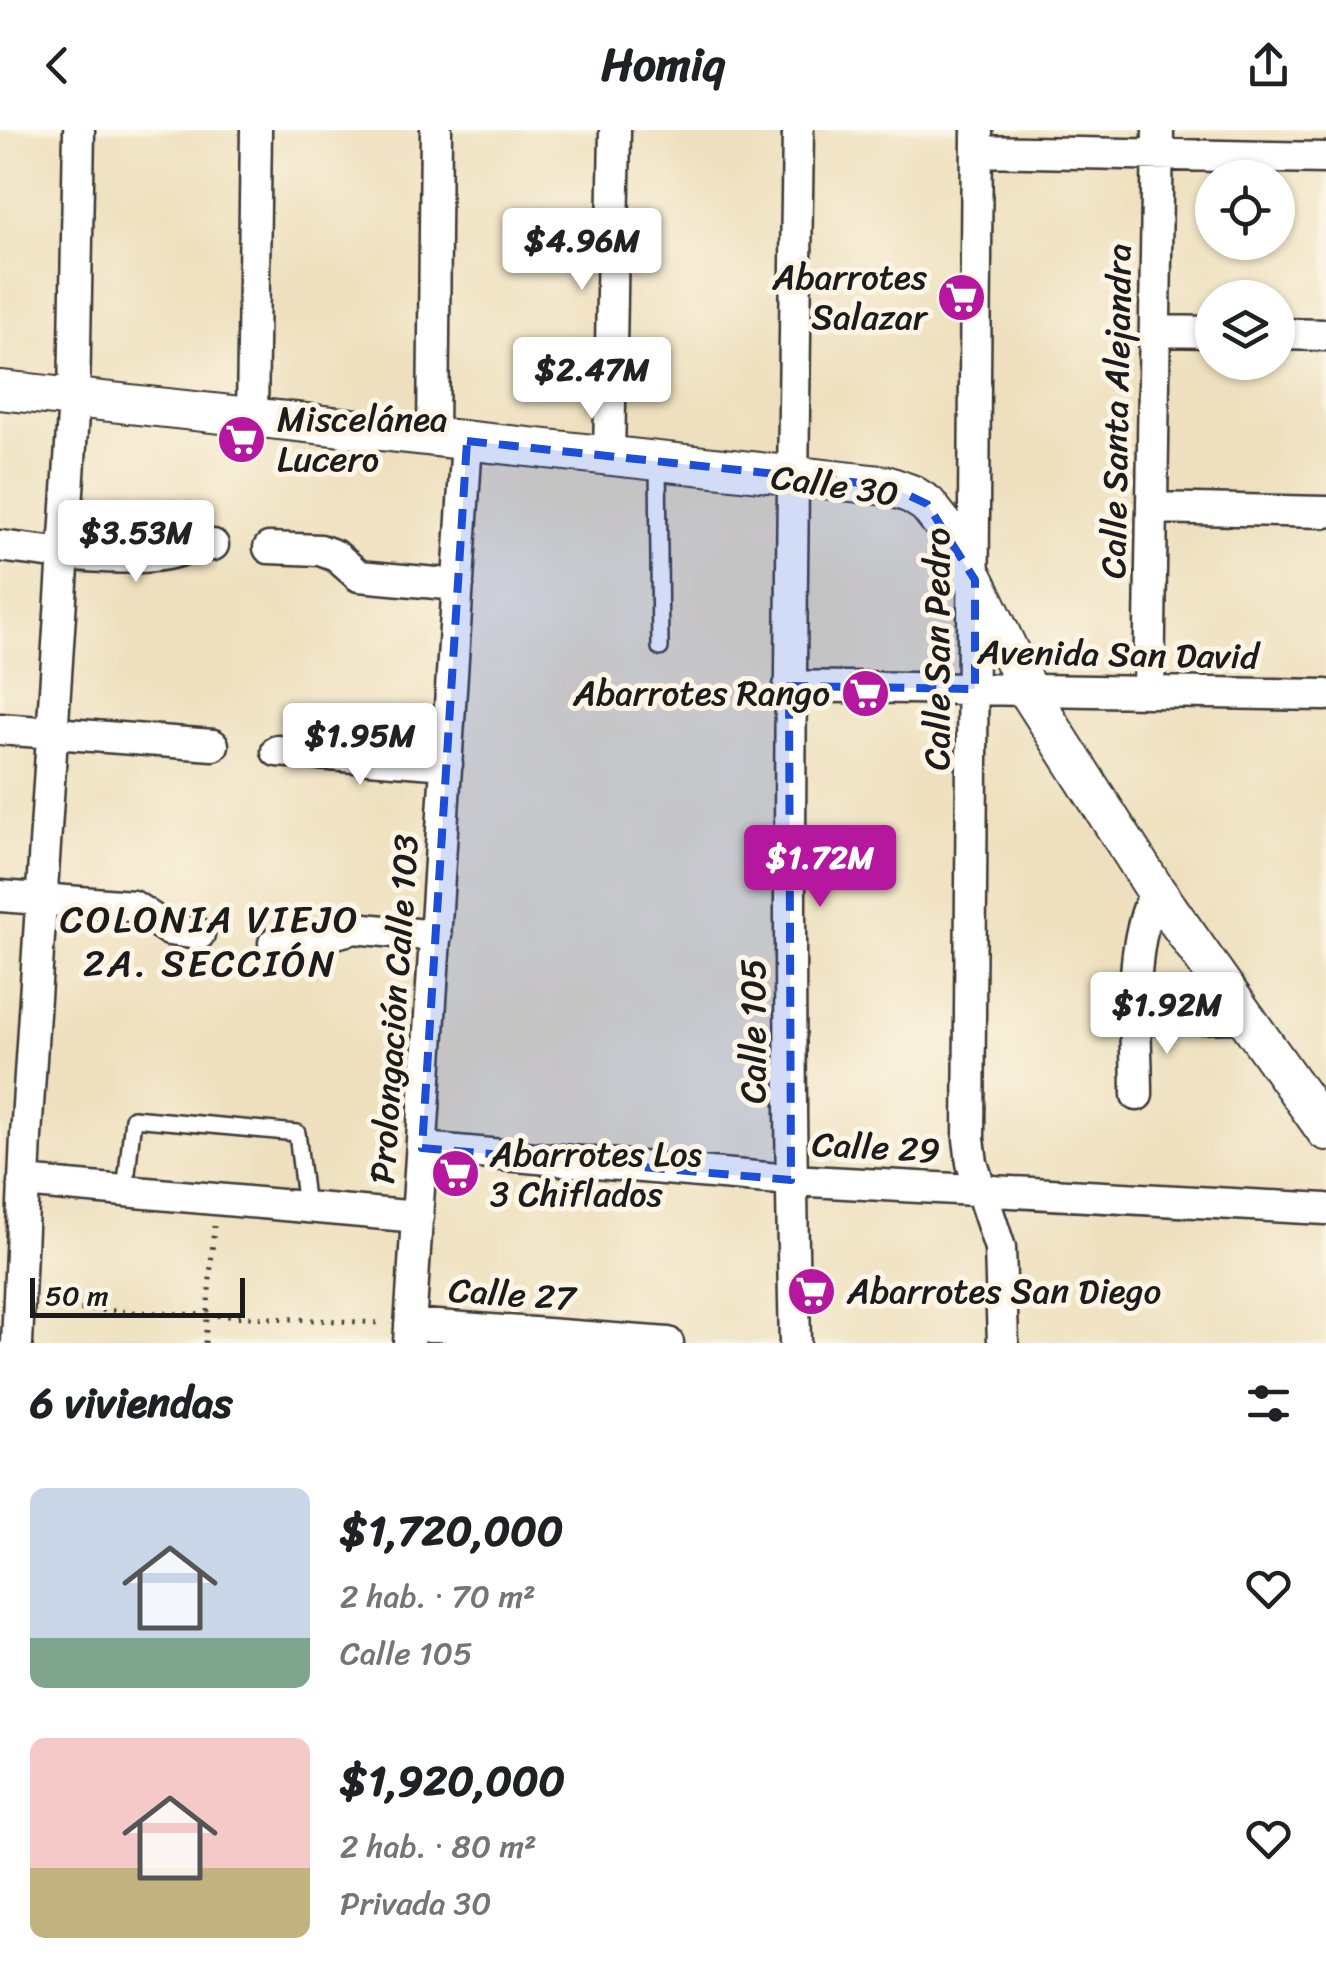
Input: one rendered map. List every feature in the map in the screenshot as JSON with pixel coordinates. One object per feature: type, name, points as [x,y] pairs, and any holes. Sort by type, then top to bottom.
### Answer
[{"type":"street","points":[[16,1343],[9,1306],[23,1182],[13,1135],[42,899],[54,733],[74,398],[79,130]]},
{"type":"street","points":[[252,418],[256,130]]},
{"type":"street","name":"Prolongación Calle 103","points":[[410,1334],[458,585],[436,130]]},
{"type":"street","points":[[609,458],[615,130]]},
{"type":"street","name":"Calle 105","points":[[795,1343],[789,686],[798,130]]},
{"type":"street","points":[[977,140],[1158,142],[1326,158]]},
{"type":"street","name":"Calle San Pedro","points":[[977,140],[969,1139],[1000,1248],[1003,1343]]},
{"type":"street","name":"Calle Santa Alejandra","points":[[1149,692],[1158,142]]},
{"type":"street","points":[[1154,331],[1195,332]]},
{"type":"street","points":[[1295,334],[1326,335]]},
{"type":"street","name":"Calle 30","points":[[0,390],[889,486],[911,494],[942,523],[975,580],[1028,690],[1156,891],[1326,1131]]},
{"type":"street","points":[[1152,508],[1326,512]]},
{"type":"street","points":[[0,546],[90,556],[166,554],[188,546],[213,545]]},
{"type":"street","points":[[268,548],[320,550],[336,556],[360,576],[458,585]]},
{"type":"street","name":"Avenida San David","points":[[789,686],[1326,696]]},
{"type":"street","points":[[0,729],[213,745]]},
{"type":"street","points":[[277,751],[447,764]]},
{"type":"street","points":[[1136,1095],[1138,939],[1156,891]]},
{"type":"street","points":[[0,896],[133,906],[169,930],[199,934]]},
{"type":"street","points":[[274,944],[300,943],[354,928],[436,936]]},
{"type":"street","points":[[1137,1019],[1246,1017]]},
{"type":"street","name":"Calle 29","points":[[422,1148],[791,1180],[1326,1210]]},
{"type":"street","points":[[23,1182],[418,1218]]},
{"type":"street","name":"Calle 27","points":[[410,1334],[668,1343]]},
{"type":"lane","points":[[658,463],[660,648]]},
{"type":"lane","points":[[124,1192],[133,1118],[297,1133],[306,1208]]},
{"type":"path","points":[[205,1343],[216,1200]]},
{"type":"path","points":[[9,1306],[206,1315],[410,1334]]},
{"type":"highlighted area","points":[[467,441],[889,486],[927,504],[975,580],[975,689],[789,686],[791,1180],[422,1148]]},
{"type":"place","name":"Abarrotes Salazar","points":[[962,297]]},
{"type":"place","name":"Miscelánea Lucero","points":[[242,439]]},
{"type":"place","name":"Abarrotes Rango","points":[[865,693]]},
{"type":"place","name":"Abarrotes Los 3 Chiflados","points":[[455,1174]]},
{"type":"place","name":"Abarrotes San Diego","points":[[812,1291]]},
{"type":"district","name":"COLONIA VIEJO 2A. SECCIÓN","points":[[210,941]]}]
